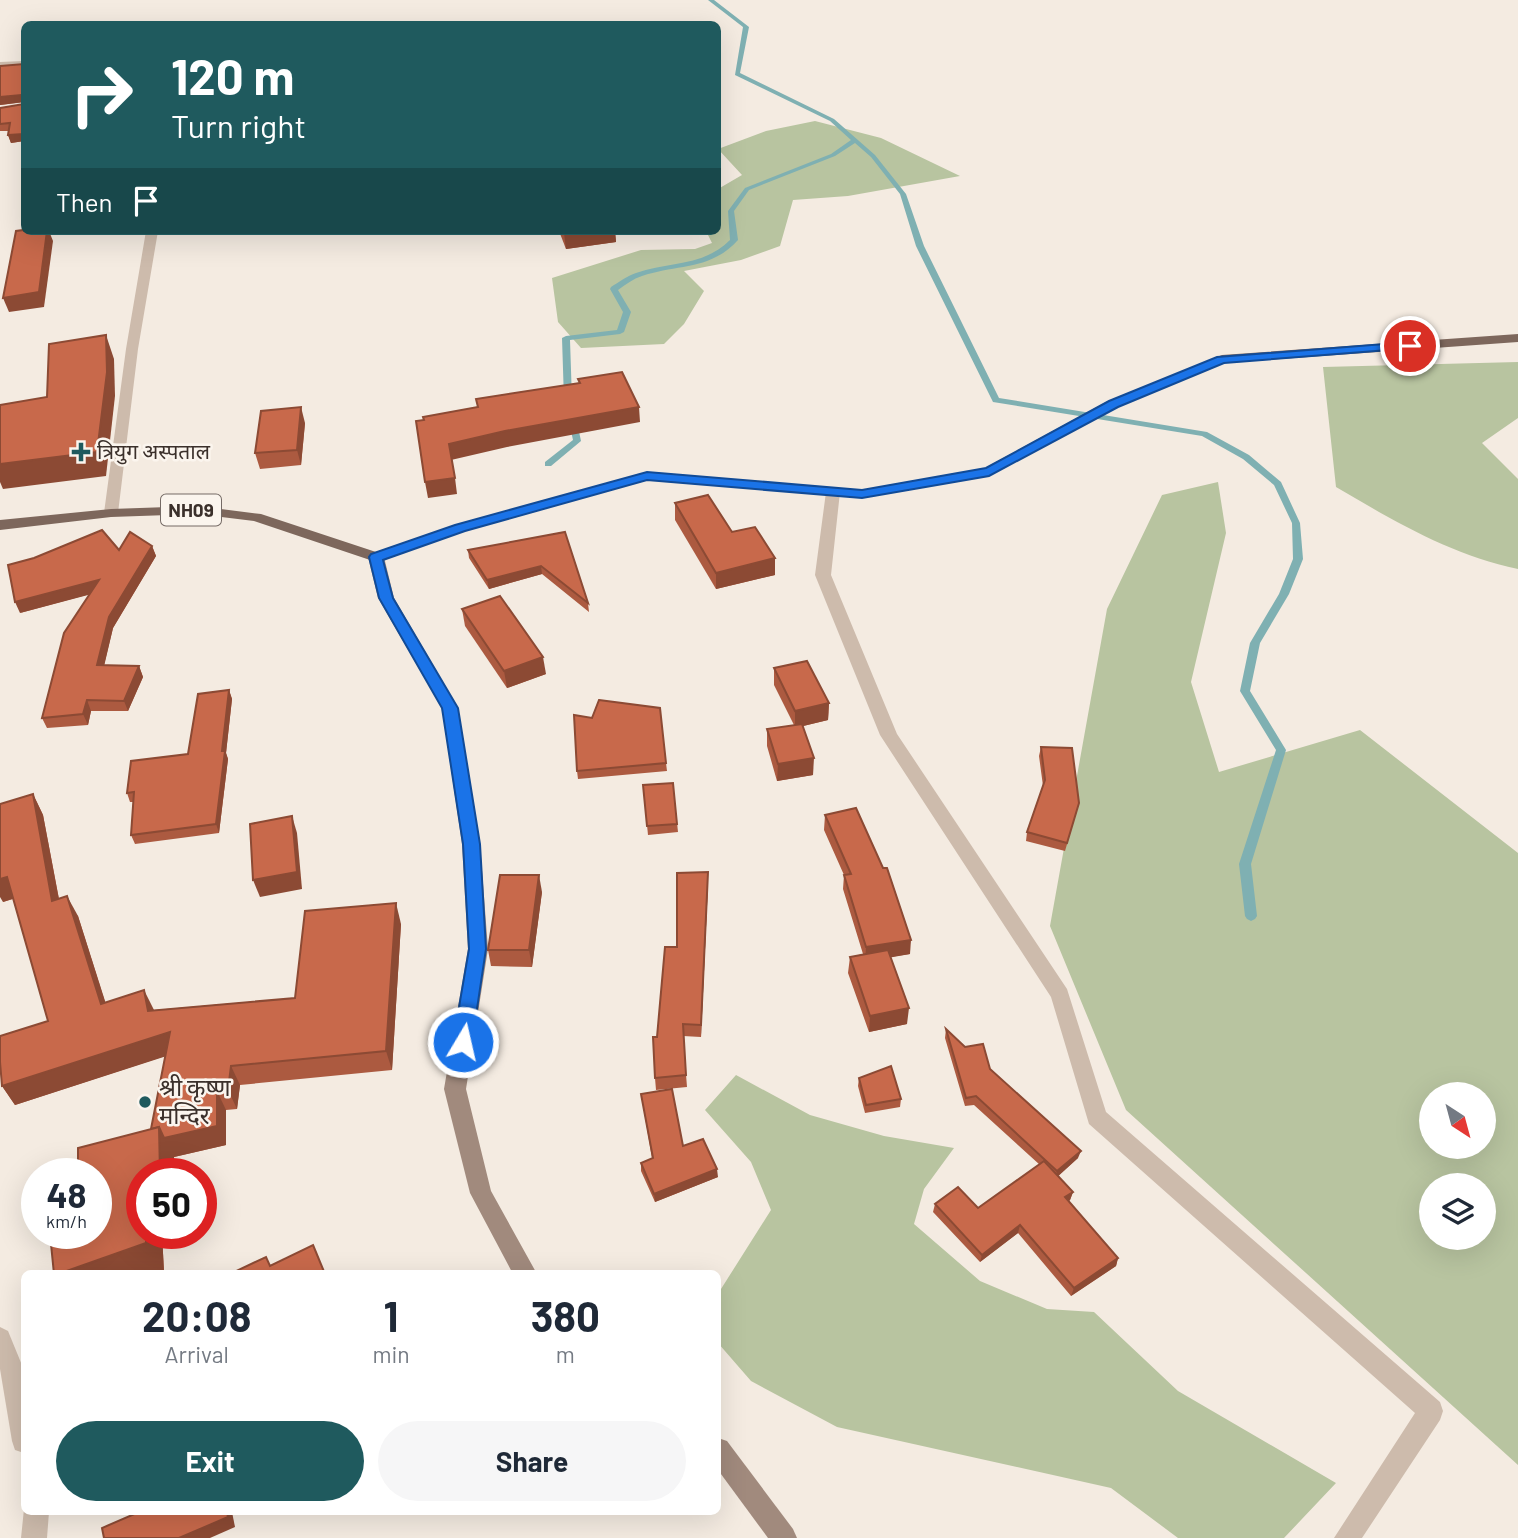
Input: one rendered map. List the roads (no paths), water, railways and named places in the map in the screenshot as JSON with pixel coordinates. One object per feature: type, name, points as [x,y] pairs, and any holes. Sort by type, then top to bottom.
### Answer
[{"type":"main road","points":[[523,1270],[481,1193],[455,1089],[478,949],[471,844],[450,708],[386,598],[376,557],[460,528],[647,476],[862,494],[989,472],[1113,404],[1222,359],[1518,338]]},
{"type":"main road","name":"NH09","points":[[0,525],[111,513],[197,510],[256,517],[376,557]]},
{"type":"main road","points":[[721,1454],[784,1538]]},
{"type":"street","points":[[0,65],[21,64]]},
{"type":"street","points":[[111,513],[132,349],[151,235]]},
{"type":"street","points":[[833,492],[823,575],[889,736],[1060,995],[1097,1117],[1431,1411],[1347,1538]]},
{"type":"street","points":[[0,1339],[13,1371],[21,1422]]},
{"type":"street","points":[[34,1538],[36,1515]]},
{"type":"waterway","points":[[711,0],[746,27],[737,74],[832,120],[855,140]]},
{"type":"waterway","points":[[568,400],[566,338],[620,332],[627,312],[614,289],[638,275],[702,261],[724,250],[734,240],[731,211],[747,189],[833,155],[855,140]]},
{"type":"waterway","points":[[855,140],[873,156],[903,194],[920,246],[996,400],[1204,434],[1246,457],[1278,484],[1296,523],[1298,559],[1284,594],[1255,643],[1245,691],[1281,750],[1245,864],[1251,916]]},
{"type":"waterway","points":[[548,464],[577,441],[573,422]]},
{"type":"place","name":"त्रियुग अस्पताल","points":[[81,452]]},
{"type":"place","name":"श्री कृष्ण मन्दिर","points":[[145,1102]]}]
